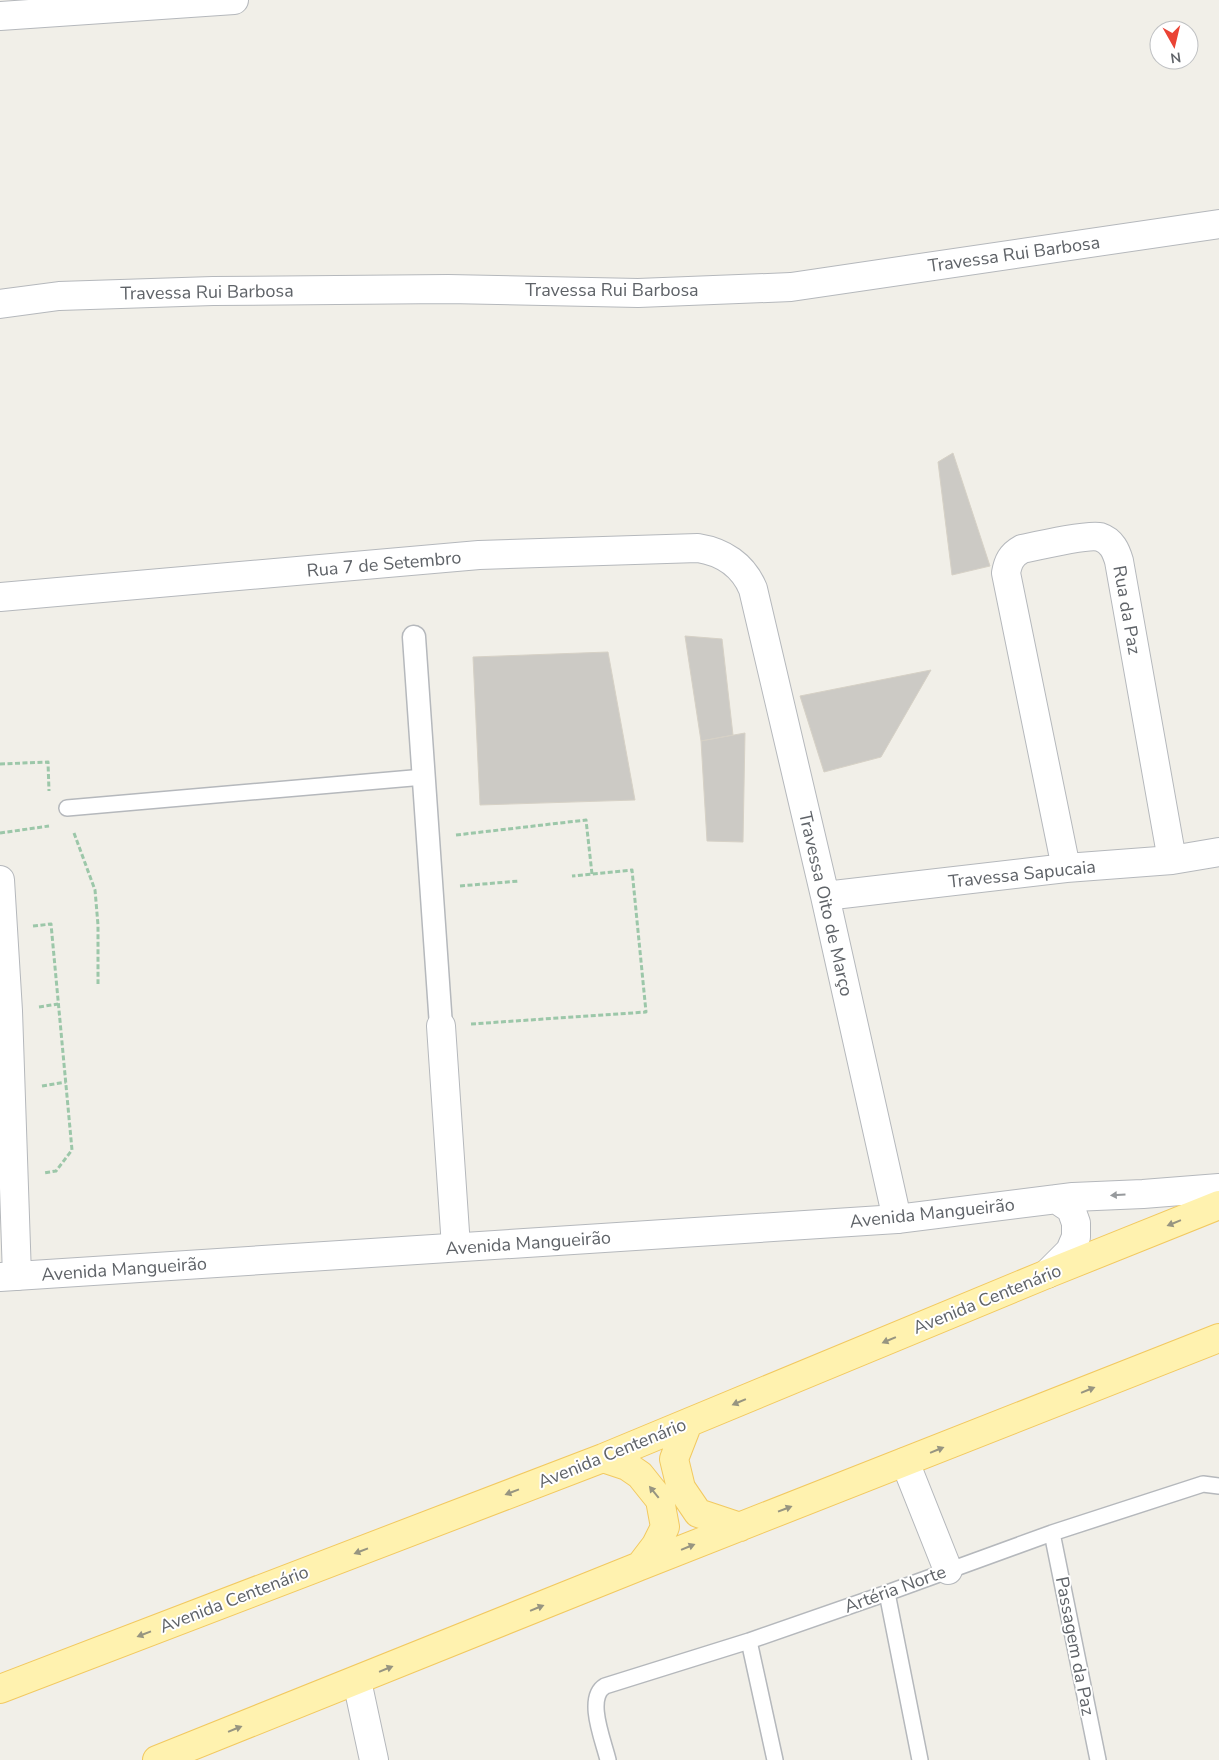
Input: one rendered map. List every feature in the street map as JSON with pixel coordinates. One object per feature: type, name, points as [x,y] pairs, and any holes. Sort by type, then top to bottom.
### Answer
[{"type":"main road","name":"Avenida Centenário","points":[[0,1689],[603,1458],[1047,1274],[1219,1205]]},
{"type":"main road","points":[[158,1760],[200,1752],[356,1681],[740,1526],[1219,1338]]},
{"type":"main road","points":[[688,1423],[674,1459],[681,1488],[698,1513],[740,1526]]},
{"type":"main road","points":[[603,1458],[627,1466],[640,1475],[660,1500],[665,1528],[656,1545],[640,1566]]},
{"type":"street","points":[[0,16],[234,0]]},
{"type":"street","name":"Travessa Rui Barbosa","points":[[0,304],[59,296],[213,291],[448,288],[638,293],[790,288],[1219,224]]},
{"type":"street","name":"Rua da Paz","points":[[1066,868],[1006,573],[1010,558],[1022,548],[1094,536],[1107,540],[1116,552],[1119,561],[1172,860]]},
{"type":"street","name":"Rua 7 de Setembro","points":[[0,597],[479,555],[698,548],[709,550],[729,559],[740,567],[748,577],[753,589]]},
{"type":"street","name":"Travessa Oito de Março","points":[[753,589],[825,896],[897,1219]]},
{"type":"street","points":[[414,637],[456,1247]]},
{"type":"street","name":"Travessa Sapucaia","points":[[825,896],[1066,868],[1172,860],[1219,852]]},
{"type":"street","points":[[0,880],[7,992],[9,1277]]},
{"type":"street","name":"Avenida Mangueirão","points":[[9,1277],[897,1219],[1056,1199],[1219,1188]]},
{"type":"street","points":[[1047,1274],[1070,1250],[1076,1237],[1076,1223],[1071,1209],[1056,1199]]},
{"type":"street","points":[[905,1462],[948,1570]]},
{"type":"street","points":[[356,1681],[374,1760]]},
{"type":"lane","points":[[67,808],[424,777]]},
{"type":"lane","name":"Artéria Norte","points":[[608,1760],[597,1718],[595,1701],[600,1689],[605,1686],[749,1641],[1052,1533],[1203,1484],[1219,1486]]},
{"type":"lane","name":"Passagem da Paz","points":[[1052,1533],[1098,1760]]},
{"type":"lane","points":[[887,1593],[920,1760]]},
{"type":"lane","points":[[749,1641],[775,1760]]},
{"type":"path","points":[[0,764],[48,762]]},
{"type":"path","points":[[67,808],[78,848],[94,890],[98,925],[98,984]]},
{"type":"path","points":[[428,838],[586,820],[592,874]]},
{"type":"path","points":[[0,834],[50,826]]},
{"type":"path","points":[[441,1026],[646,1012],[632,870],[572,876]]},
{"type":"path","points":[[431,889],[519,881]]},
{"type":"path","points":[[51,924],[72,1150]]},
{"type":"building","points":[[953,453],[990,566],[952,575],[938,462]]},
{"type":"building","points":[[685,636],[722,639],[733,735],[701,741]]},
{"type":"building","points":[[608,652],[635,800],[480,805],[473,657]]},
{"type":"building","points":[[931,670],[881,757],[824,772],[800,696]]},
{"type":"building","points":[[745,733],[743,842],[707,841],[701,741]]}]
